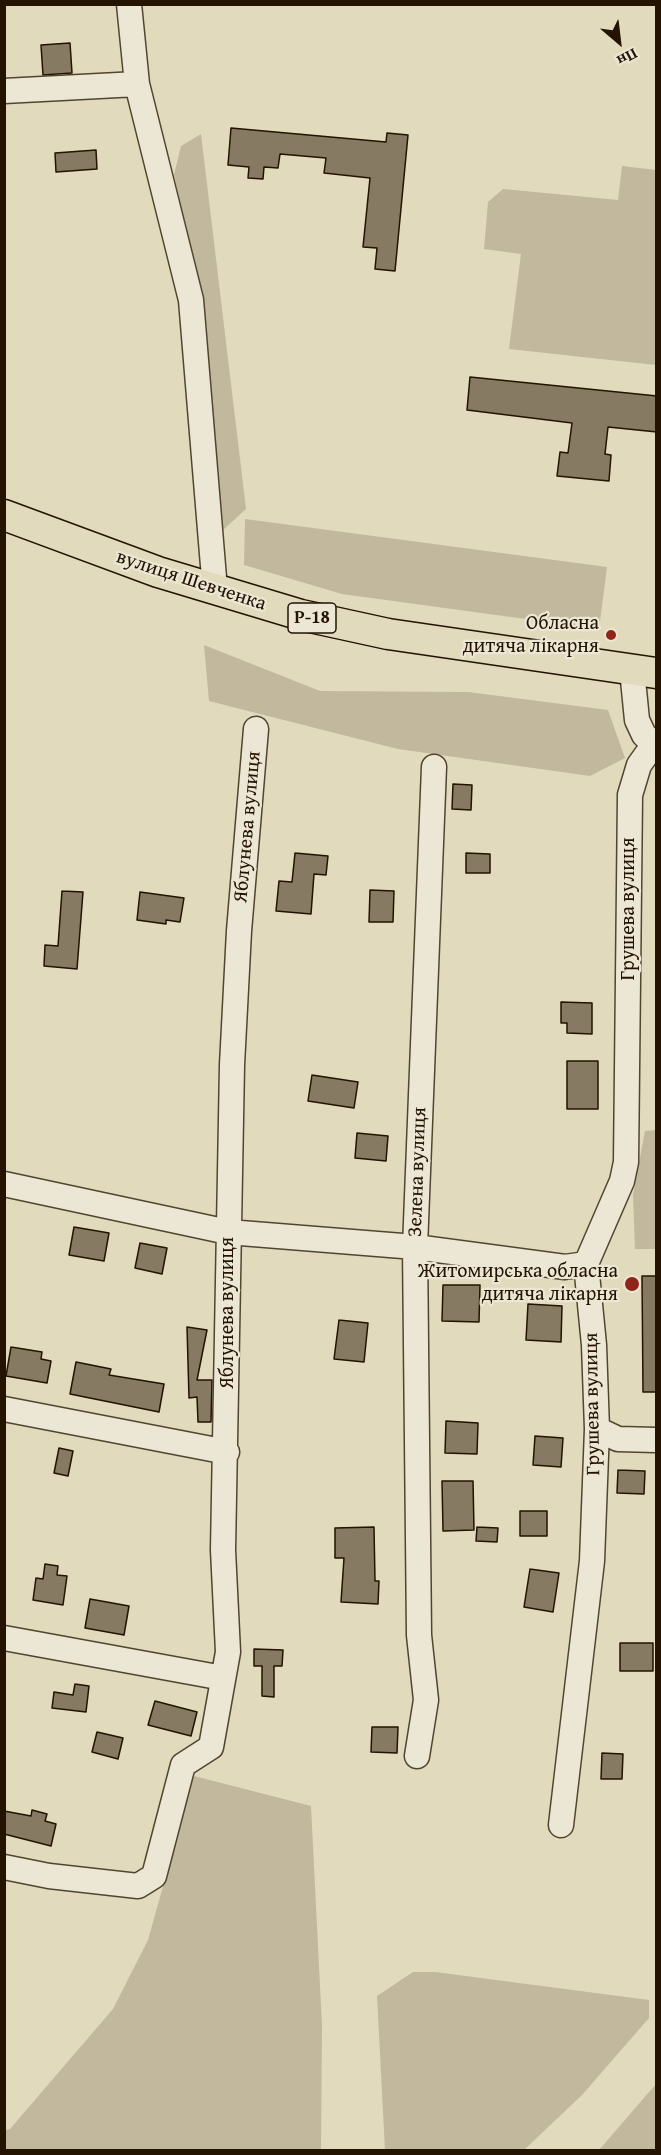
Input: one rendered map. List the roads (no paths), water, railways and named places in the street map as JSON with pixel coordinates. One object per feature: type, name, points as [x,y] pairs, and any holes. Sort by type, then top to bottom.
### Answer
[{"type":"main road","name":"вулиця Шевченка","points":[[4,515],[158,572],[301,615],[388,634],[644,671]]},
{"type":"street","points":[[129,4],[137,84],[190,300],[215,590]]},
{"type":"street","points":[[4,91],[137,84]]},
{"type":"street","points":[[644,671],[637,720],[644,735],[656,744]]},
{"type":"street","name":"Яблунева вулиця","points":[[4,1867],[138,1886],[154,1876],[183,1765],[211,1747],[228,1652],[223,1550],[227,1452],[228,1232],[239,932],[256,729]]},
{"type":"street","name":"Грушева вулиця","points":[[561,1825],[592,1561],[597,1429],[594,1346],[586,1264],[622,1181],[626,1162],[630,795],[639,765],[656,744]]},
{"type":"street","name":"Зелена вулиця","points":[[417,1756],[426,1700],[419,1635],[415,1247],[434,767]]},
{"type":"street","points":[[4,1184],[228,1232],[415,1247],[565,1267],[586,1264]]},
{"type":"street","points":[[4,1409],[227,1452]]},
{"type":"street","points":[[597,1429],[618,1439],[657,1440]]},
{"type":"street","points":[[4,1638],[223,1678]]},
{"type":"place","name":"Обласна дитяча лікарня","points":[[611,635]]},
{"type":"place","name":"Житомирська обласна дитяча лікарня","points":[[632,1284]]}]
